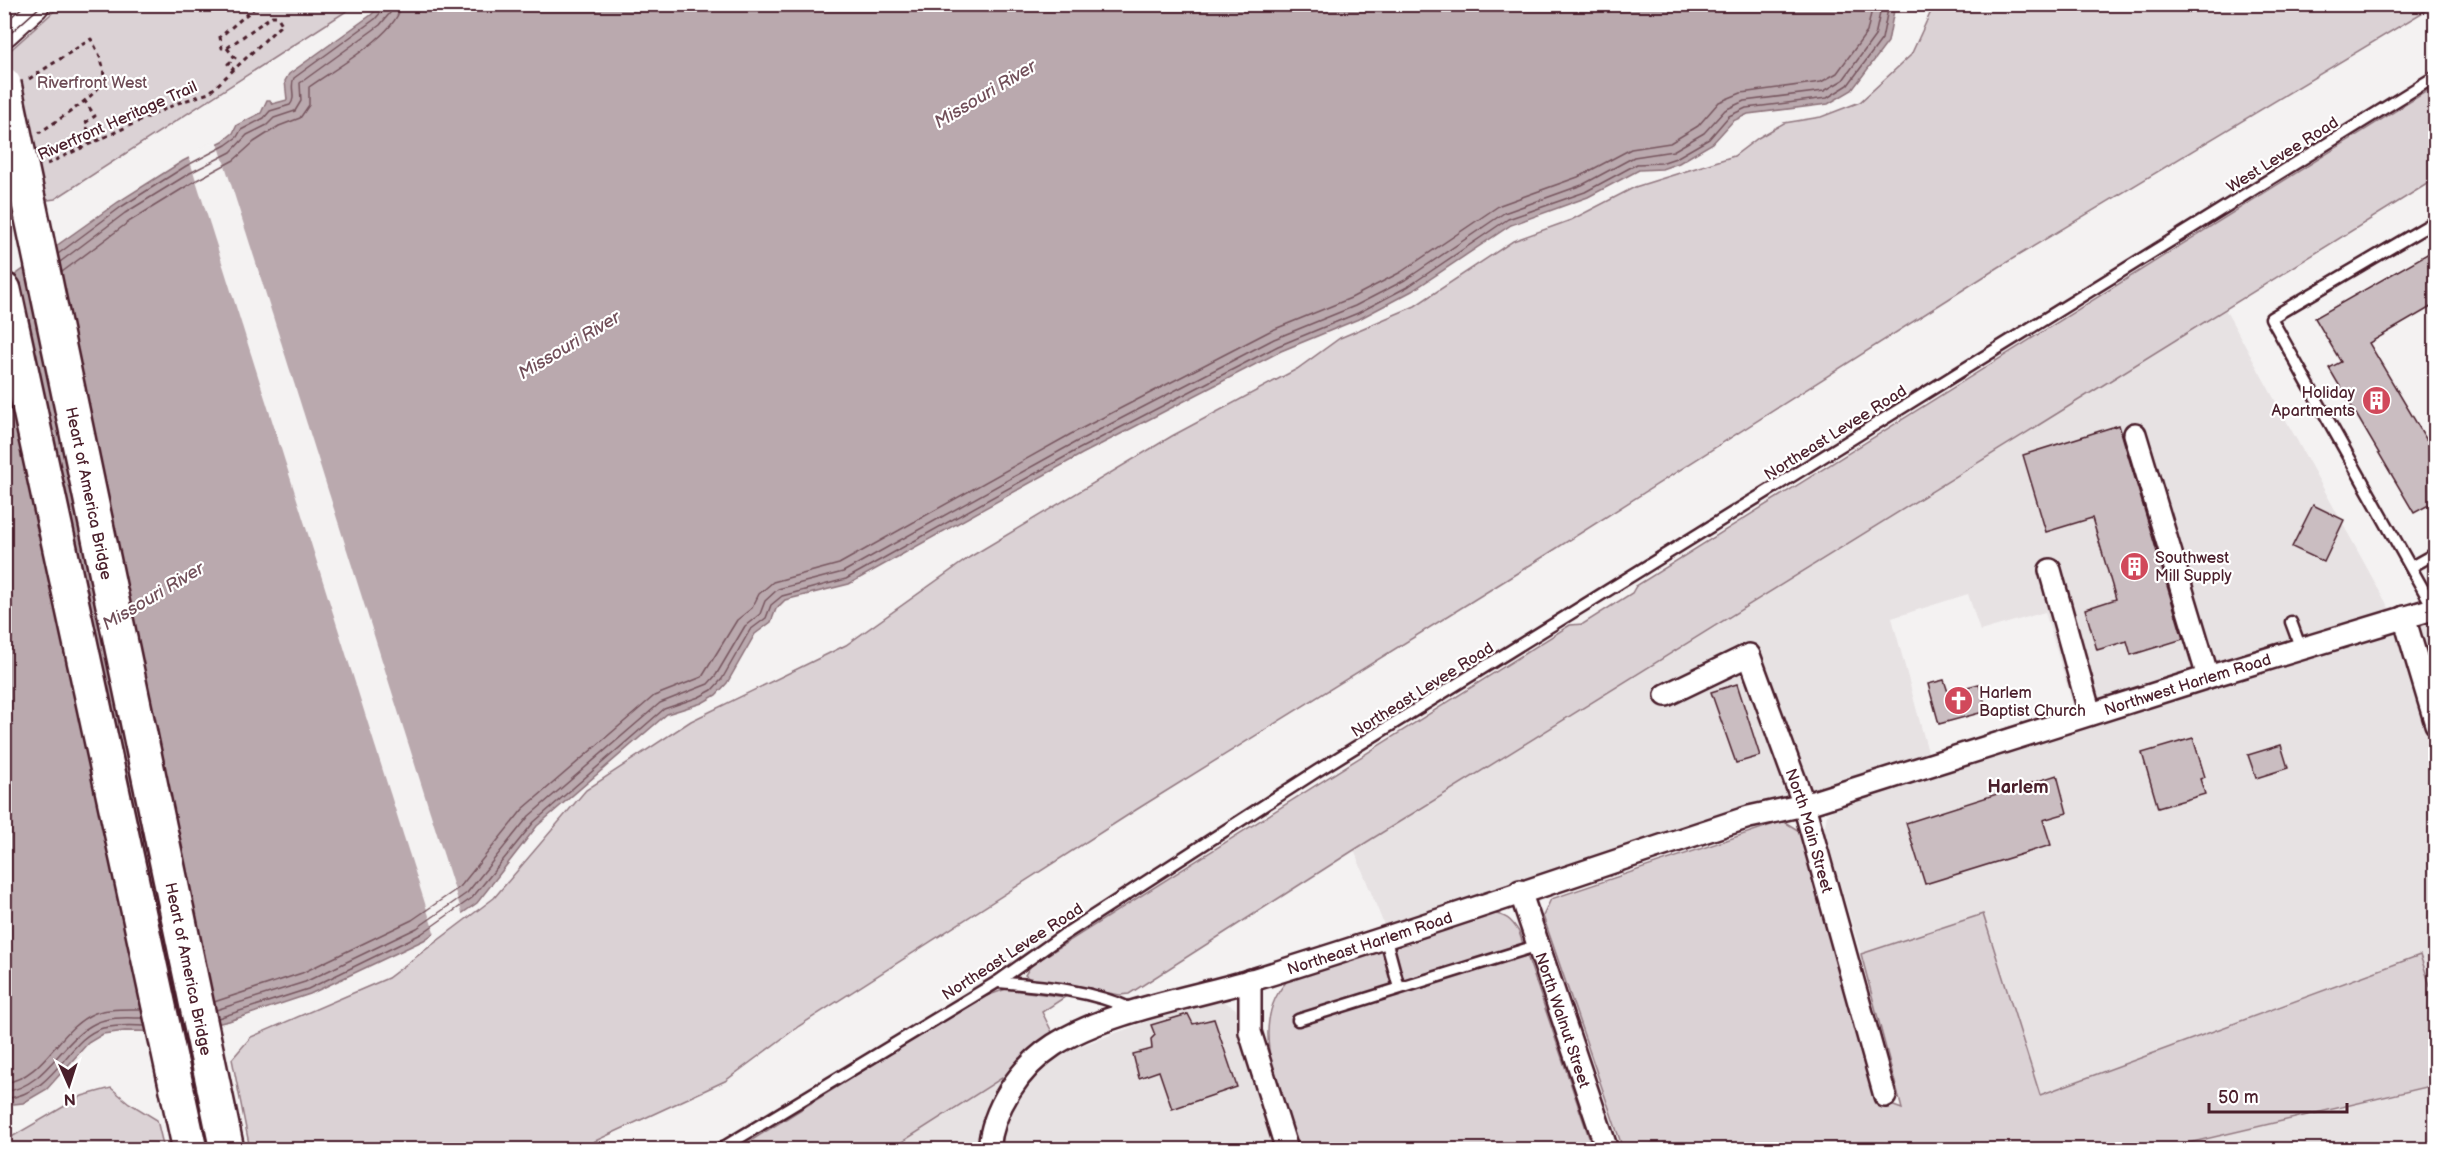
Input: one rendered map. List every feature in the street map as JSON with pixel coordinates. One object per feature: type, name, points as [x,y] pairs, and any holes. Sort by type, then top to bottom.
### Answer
[{"type":"main road","points":[[4,31],[34,4]]},
{"type":"main road","name":"Heart of America Bridge","points":[[14,83],[226,1149]]},
{"type":"main road","points":[[4,290],[190,1149]]},
{"type":"street","points":[[2135,434],[2208,677]]},
{"type":"street","points":[[2050,570],[2090,714]]},
{"type":"street","name":"Northwest Harlem Road","points":[[1804,805],[2435,608]]},
{"type":"street","points":[[2404,617],[2436,724]]},
{"type":"street","name":"North Main Street","points":[[1666,695],[1749,656],[1804,805],[1885,1096]]},
{"type":"street","name":"Northeast Harlem Road","points":[[989,1147],[994,1122],[1017,1078],[1035,1059],[1077,1033],[1137,1011],[1250,980],[1749,818],[1804,805]]},
{"type":"street","name":"North Walnut Street","points":[[1520,891],[1607,1149]]},
{"type":"street","points":[[1250,980],[1250,1032],[1287,1149]]},
{"type":"lane","name":"West Levee Road","points":[[2143,257],[2436,76]]},
{"type":"lane","points":[[2435,608],[2271,318],[2436,221]]},
{"type":"lane","name":"Northeast Levee Road","points":[[719,1149],[997,982],[1062,936],[1317,771],[2143,257]]},
{"type":"lane","points":[[2410,567],[2436,553]]},
{"type":"lane","points":[[2291,622],[2301,649]]},
{"type":"lane","points":[[1385,936],[1399,988]]},
{"type":"lane","points":[[1298,1020],[1539,945]]},
{"type":"lane","points":[[997,982],[1040,986],[1110,999],[1137,1011]]},
{"type":"path","points":[[234,70],[228,64],[235,58],[227,48],[222,48],[220,37],[259,4]]},
{"type":"path","name":"Riverfront Heritage Trail","points":[[45,165],[178,103],[209,93],[279,28],[281,20],[272,16],[227,48]]},
{"type":"path","name":"Riverfront Heritage Trail","points":[[14,83],[91,39],[102,64],[103,79],[98,90],[38,134]]},
{"type":"path","points":[[84,100],[95,116],[85,123],[93,142]]},
{"type":"shaded area","points":[[2225,309],[2390,610],[2075,712],[2045,612],[1980,631],[1968,594],[1892,618],[1929,756],[1384,925],[1354,850]]},
{"type":"shaded area","points":[[2435,617],[2435,1000],[2420,955],[2040,1095],[1983,914],[1861,954],[1824,830],[1827,815],[1834,808]]},
{"type":"shaded area","points":[[1208,999],[1220,999],[1236,1009],[1279,1149],[891,1150],[1013,1071]]},
{"type":"shaded area","points":[[2435,1085],[2435,1149],[2163,1149]]},
{"type":"green space","name":"Riverfront West","points":[[61,5],[356,5],[55,199],[5,206],[5,55]]},
{"type":"green space","points":[[1934,5],[2435,5],[1999,267],[1535,562],[1139,808],[799,1026],[725,1081],[578,1149],[250,1149],[232,1059],[251,1037],[388,978],[494,898],[586,790],[691,721],[846,645],[970,557],[1172,436],[1297,369],[1340,338],[1415,306],[1513,241],[1571,220],[1635,187],[1734,156],[1758,138],[1784,123],[1821,117],[1860,102],[1911,55]]},
{"type":"green space","points":[[2435,86],[2435,179],[1354,850],[1129,994],[1120,995],[1030,979],[1025,975],[1031,965],[1570,625],[1583,624],[1632,593],[1636,586]]},
{"type":"green space","points":[[1783,821],[1801,832],[1877,1100],[1902,1109],[1861,954],[1983,914],[2040,1095],[2420,955],[2435,1000],[2435,1085],[2163,1149],[1623,1149],[1543,916],[1551,899]]},
{"type":"green space","points":[[1490,913],[1508,918],[1519,932],[1593,1149],[1300,1149],[1277,1084],[1268,1038],[1270,1016],[1277,995],[1291,977]]},
{"type":"green space","points":[[1006,989],[1065,997],[1042,1012],[1055,1038],[1013,1071],[891,1149],[736,1150],[978,999]]},
{"type":"green space","points":[[111,1088],[129,1103],[157,1120],[164,1149],[5,1149],[5,1144],[13,1136],[82,1096]]},
{"type":"water","name":"Missouri River","points":[[381,5],[1895,5],[1888,42],[1852,90],[1828,104],[1748,114],[1733,121],[1713,143],[1679,163],[1662,169],[1639,170],[1588,197],[1511,225],[1412,291],[1361,318],[1281,351],[1082,454],[849,584],[785,600],[776,609],[771,622],[755,634],[727,683],[716,695],[702,703],[667,714],[537,826],[477,903],[424,940],[310,994],[229,1021],[181,1032],[125,1031],[103,1034],[88,1043],[47,1089],[23,1103],[5,1105],[4,283],[118,202],[183,161],[223,141],[233,133],[237,125],[261,113],[267,100],[270,100],[272,104],[287,100],[285,81],[289,74],[371,15]]},
{"type":"pier","points":[[217,140],[463,916],[435,935],[188,155]]},
{"type":"building","name":"Holiday Apartments","points":[[2436,249],[2436,304],[2369,343],[2426,439],[2436,434],[2436,501],[2414,513],[2329,368],[2341,362],[2315,318]]},
{"type":"building","name":"Southwest Mill Supply","points":[[2119,425],[2183,639],[2131,655],[2127,641],[2097,650],[2085,609],[2116,599],[2092,518],[2046,532],[2023,455]]},
{"type":"building","points":[[2313,505],[2344,520],[2324,562],[2292,547]]},
{"type":"building","name":"Harlem Baptist Church","points":[[1944,680],[1948,692],[1979,684],[1987,711],[1939,724],[1928,684]]},
{"type":"building","points":[[1737,684],[1760,756],[1736,763],[1711,692]]},
{"type":"building","points":[[2193,738],[2205,777],[2200,779],[2205,794],[2158,808],[2142,753]]},
{"type":"building","points":[[2281,745],[2288,768],[2256,778],[2248,755]]},
{"type":"building","points":[[2057,775],[2067,813],[2043,820],[2051,845],[1925,884],[1906,823]]},
{"type":"building","points":[[1188,1014],[1193,1024],[1214,1019],[1237,1087],[1172,1109],[1159,1071],[1139,1078],[1133,1054],[1152,1049],[1151,1039],[1155,1035],[1151,1025]]},
{"type":"tram line","points":[[4,23],[26,4]]},
{"type":"tram line","points":[[4,39],[43,4]]},
{"type":"place","name":"Holiday Apartments","points":[[2376,401]]},
{"type":"place","name":"Southwest Mill Supply","points":[[2134,566]]},
{"type":"place","name":"Harlem Baptist Church","points":[[1958,701]]},
{"type":"district","name":"Harlem","points":[[2018,787]]}]
